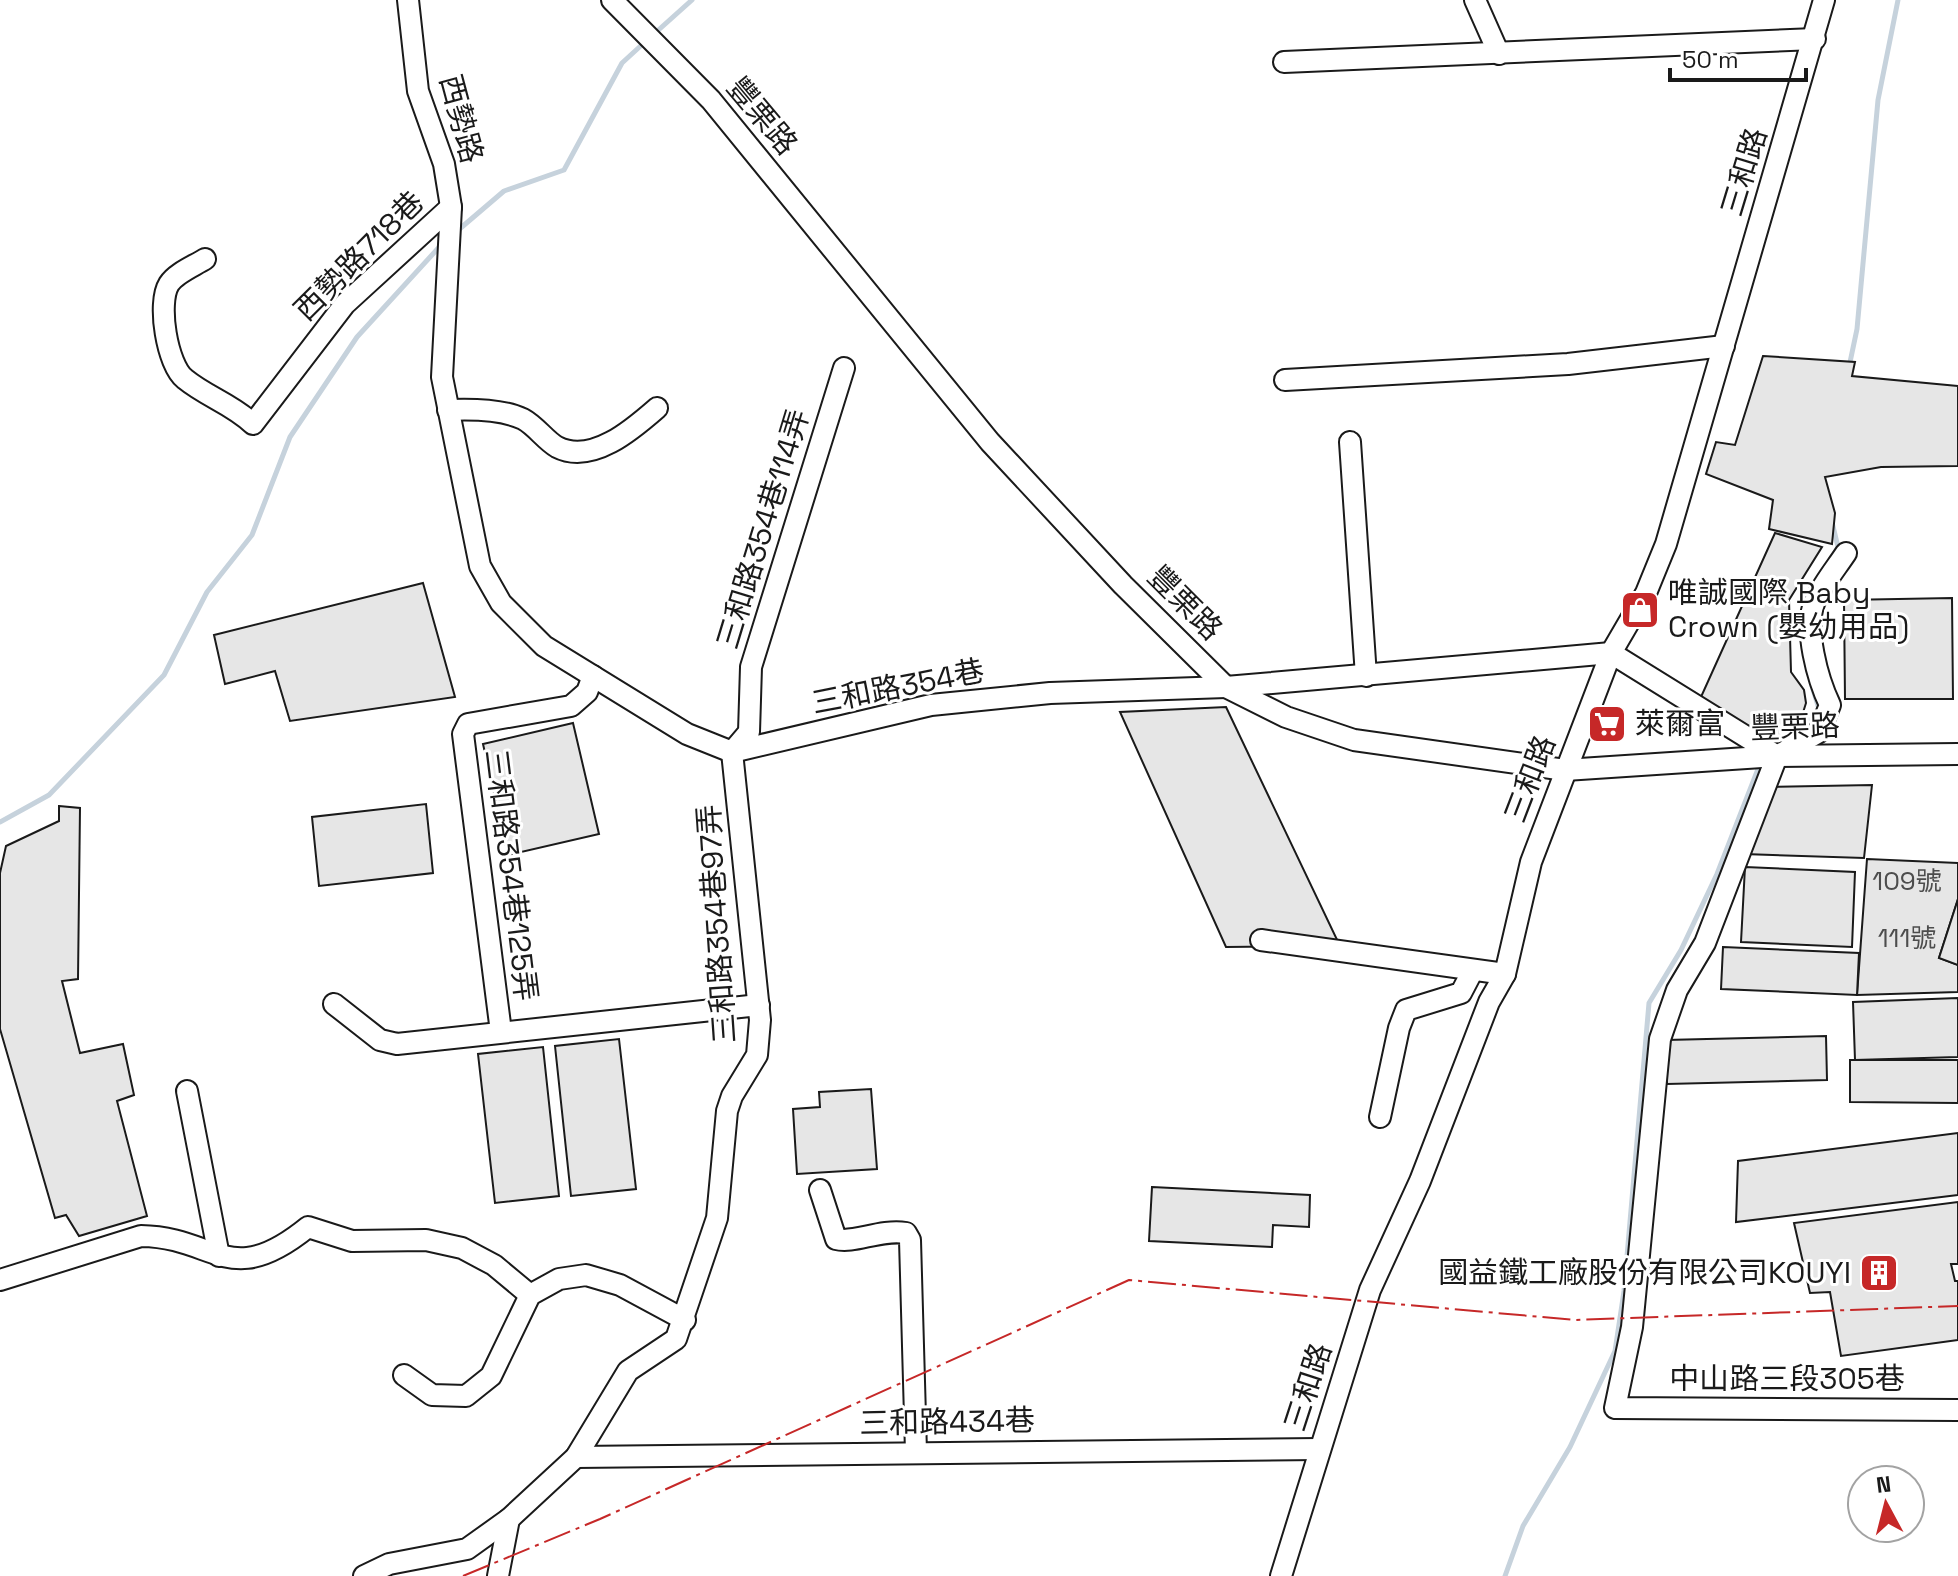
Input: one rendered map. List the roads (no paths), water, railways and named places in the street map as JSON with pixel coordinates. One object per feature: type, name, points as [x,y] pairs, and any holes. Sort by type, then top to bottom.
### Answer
[{"type":"street","name":"西勢路","points":[[408,0],[418,91],[444,164],[451,207]]},
{"type":"street","name":"豐栗路","points":[[612,0],[711,100],[990,442],[1123,585],[1226,687],[1286,717],[1354,740],[1565,770],[1777,756],[1958,754]]},
{"type":"street","points":[[1475,0],[1499,54]]},
{"type":"street","name":"三和路","points":[[1281,1576],[1370,1290],[1420,1181],[1489,1002],[1505,974],[1531,862],[1611,653],[1646,593],[1666,544],[1824,0]]},
{"type":"street","points":[[1284,62],[1815,39]]},
{"type":"street","points":[[451,207],[442,377],[480,566],[501,603],[544,646],[687,734],[732,752]]},
{"type":"street","name":"西勢路718巷","points":[[205,259],[171,281],[164,295],[165,329],[172,357],[182,378],[238,409],[253,424],[345,304],[451,207]]},
{"type":"street","points":[[1285,380],[1568,364],[1724,346]]},
{"type":"street","name":"三和路354巷114弄","points":[[732,752],[749,732],[751,667],[844,368]]},
{"type":"street","points":[[448,410],[476,409],[522,419],[559,448],[590,450],[627,434],[657,408]]},
{"type":"street","points":[[1350,442],[1366,676]]},
{"type":"street","points":[[1611,653],[1777,756],[1819,732],[1830,705],[1819,680],[1812,644],[1813,604],[1846,553]]},
{"type":"street","name":"三和路354巷","points":[[732,752],[931,705],[1050,693],[1226,687],[1611,653]]},
{"type":"street","name":"三和路354巷125弄","points":[[501,1032],[463,734],[468,724],[571,706],[587,692],[593,676]]},
{"type":"street","name":"三和路354巷97弄","points":[[364,1576],[389,1564],[467,1549],[509,1519],[576,1457],[628,1371],[676,1339],[685,1320],[717,1218],[727,1111],[732,1096],[757,1055],[759,1005],[732,752]]},
{"type":"street","name":"中山路三段305巷","points":[[1777,756],[1705,943],[1677,990],[1660,1039],[1632,1327],[1615,1408],[1958,1410]]},
{"type":"street","points":[[1261,940],[1505,974]]},
{"type":"street","points":[[1380,1117],[1399,1028],[1406,1010],[1461,993],[1473,970]]},
{"type":"street","points":[[334,1004],[380,1040],[397,1044],[759,1005]]},
{"type":"street","points":[[187,1091],[219,1256]]},
{"type":"street","points":[[820,1190],[836,1239],[844,1241],[887,1230],[906,1233],[910,1240],[916,1452]]},
{"type":"street","points":[[0,1280],[141,1236],[155,1236],[219,1256],[260,1257],[308,1227],[352,1241],[426,1240],[462,1248],[494,1265],[530,1295]]},
{"type":"street","points":[[404,1375],[432,1395],[466,1396],[491,1376],[530,1295],[559,1279],[586,1275],[620,1285],[685,1320]]},
{"type":"street","name":"三和路434巷","points":[[576,1457],[1319,1449]]},
{"type":"street","points":[[498,1576],[509,1519]]},
{"type":"waterway","points":[[654,34],[692,0]]},
{"type":"waterway","points":[[1849,367],[1857,329],[1878,100],[1898,0]]},
{"type":"waterway","points":[[456,232],[504,191],[564,170],[622,63],[646,41]]},
{"type":"waterway","points":[[0,822],[49,795],[164,675],[207,592],[252,535],[290,437],[357,337],[442,244]]},
{"type":"waterway","points":[[1832,522],[1838,547],[1834,554]]},
{"type":"waterway","points":[[1781,744],[1819,709],[1812,686]]},
{"type":"waterway","points":[[1505,1576],[1523,1526],[1570,1447],[1615,1351],[1624,1291],[1649,1003],[1681,950],[1717,874],[1760,764]]},
{"type":"place","name":"唯誠國際 Baby Crown (嬰幼用品)","points":[[1640,610]]},
{"type":"place","name":"萊爾富","points":[[1607,724]]},
{"type":"place","name":"國益鐵工廠股份有限公司KOUYI","points":[[1879,1273]]}]
